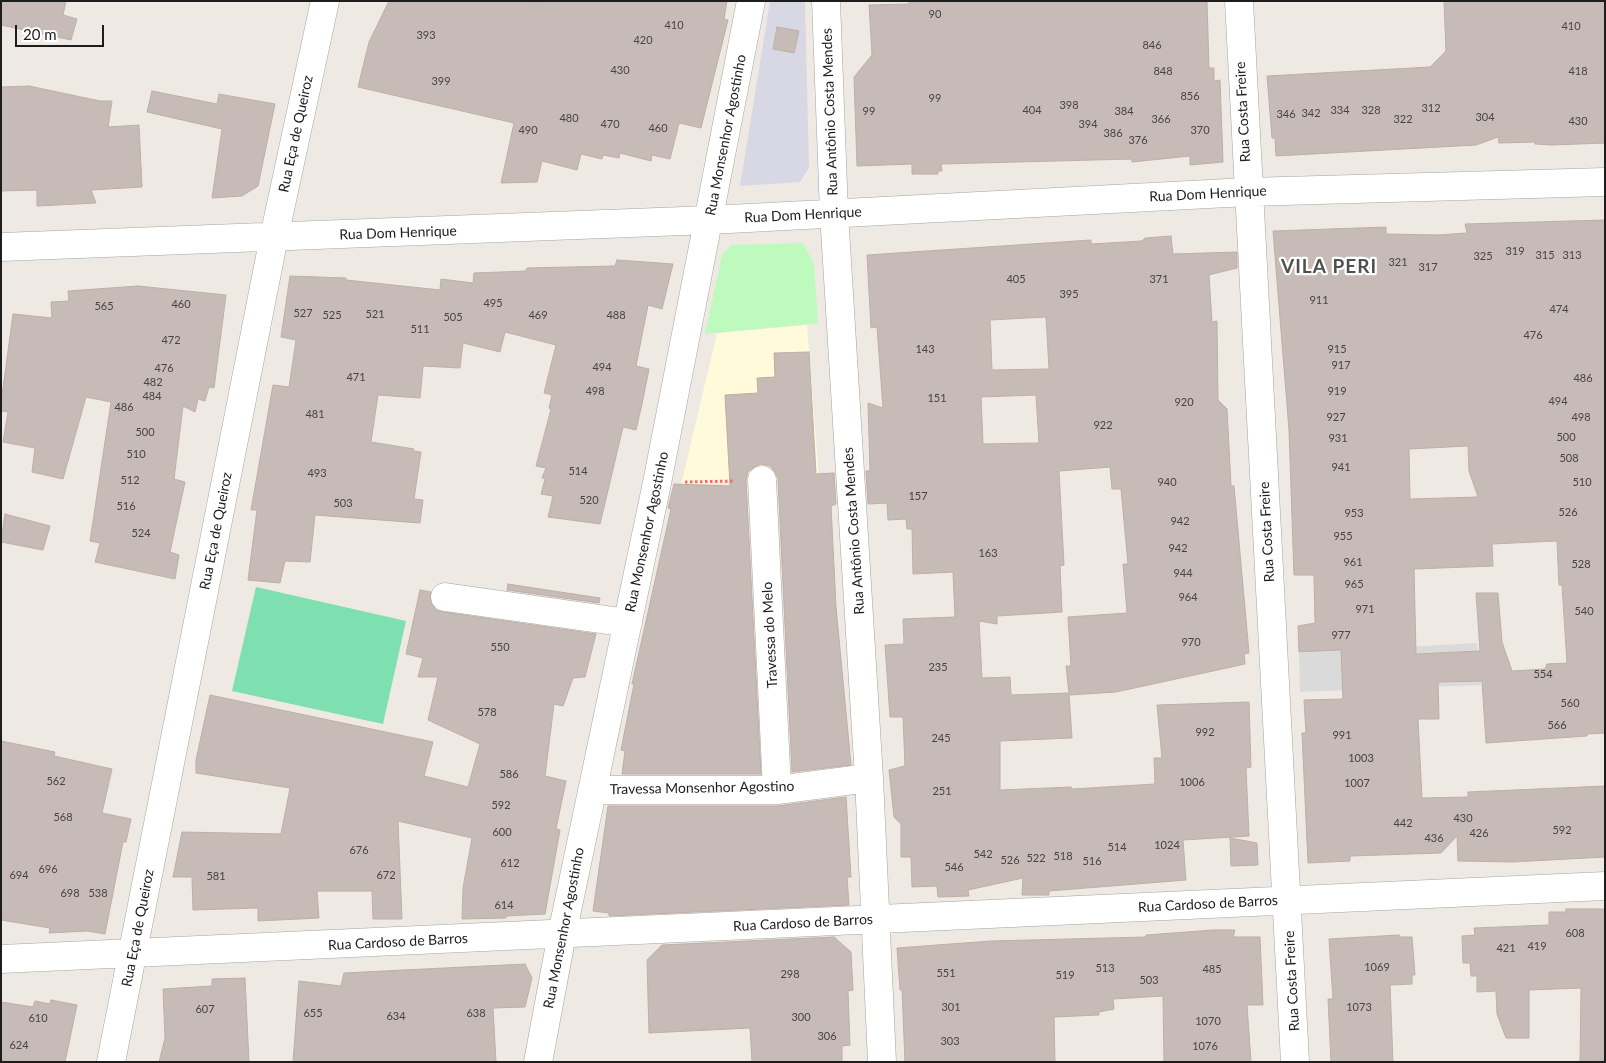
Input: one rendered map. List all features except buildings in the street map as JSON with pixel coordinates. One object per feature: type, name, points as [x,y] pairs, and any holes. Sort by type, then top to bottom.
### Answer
[{"type":"street","name":"Rua Eça de Queiroz","points":[[110,1062],[274,238],[325,1]]},
{"type":"street","name":"Rua Monsenhor Agostinho","points":[[538,1062],[562,934],[628,623],[710,220],[751,1]]},
{"type":"street","name":"Rua Antônio Costa Mendes","points":[[826,1],[834,213],[869,778],[882,1062]]},
{"type":"street","name":"Rua Costa Freire","points":[[1238,1],[1247,192],[1288,900],[1295,1062]]},
{"type":"street","name":"Rua Dom Henrique","points":[[1,247],[710,220],[1247,192],[1605,182]]},
{"type":"street","name":"Travessa do Melo","points":[[762,480],[777,790]]},
{"type":"street","points":[[445,597],[628,623]]},
{"type":"street","name":"Travessa Monsenhor Agostino","points":[[593,790],[777,790],[869,778]]},
{"type":"street","name":"Rua Cardoso de Barros","points":[[1,960],[1605,886]]},
{"type":"path","points":[[657,483],[762,480]]},
{"type":"shaded area","points":[[770,1],[805,1],[809,168],[800,182],[740,186]],"holes":[[[777,28],[798,31],[794,53],[773,49]]]},
{"type":"shaded area","points":[[807,325],[819,478],[681,485],[717,333]]},
{"type":"shaded area","points":[[1477,643],[1481,685],[1300,692],[1299,653]]},
{"type":"green space","points":[[803,243],[814,264],[818,323],[705,334],[722,255],[731,245]]},
{"type":"green space","points":[[256,587],[406,621],[383,724],[232,691]]},
{"type":"district","name":"VILA PERI","points":[[1329,267]]}]
